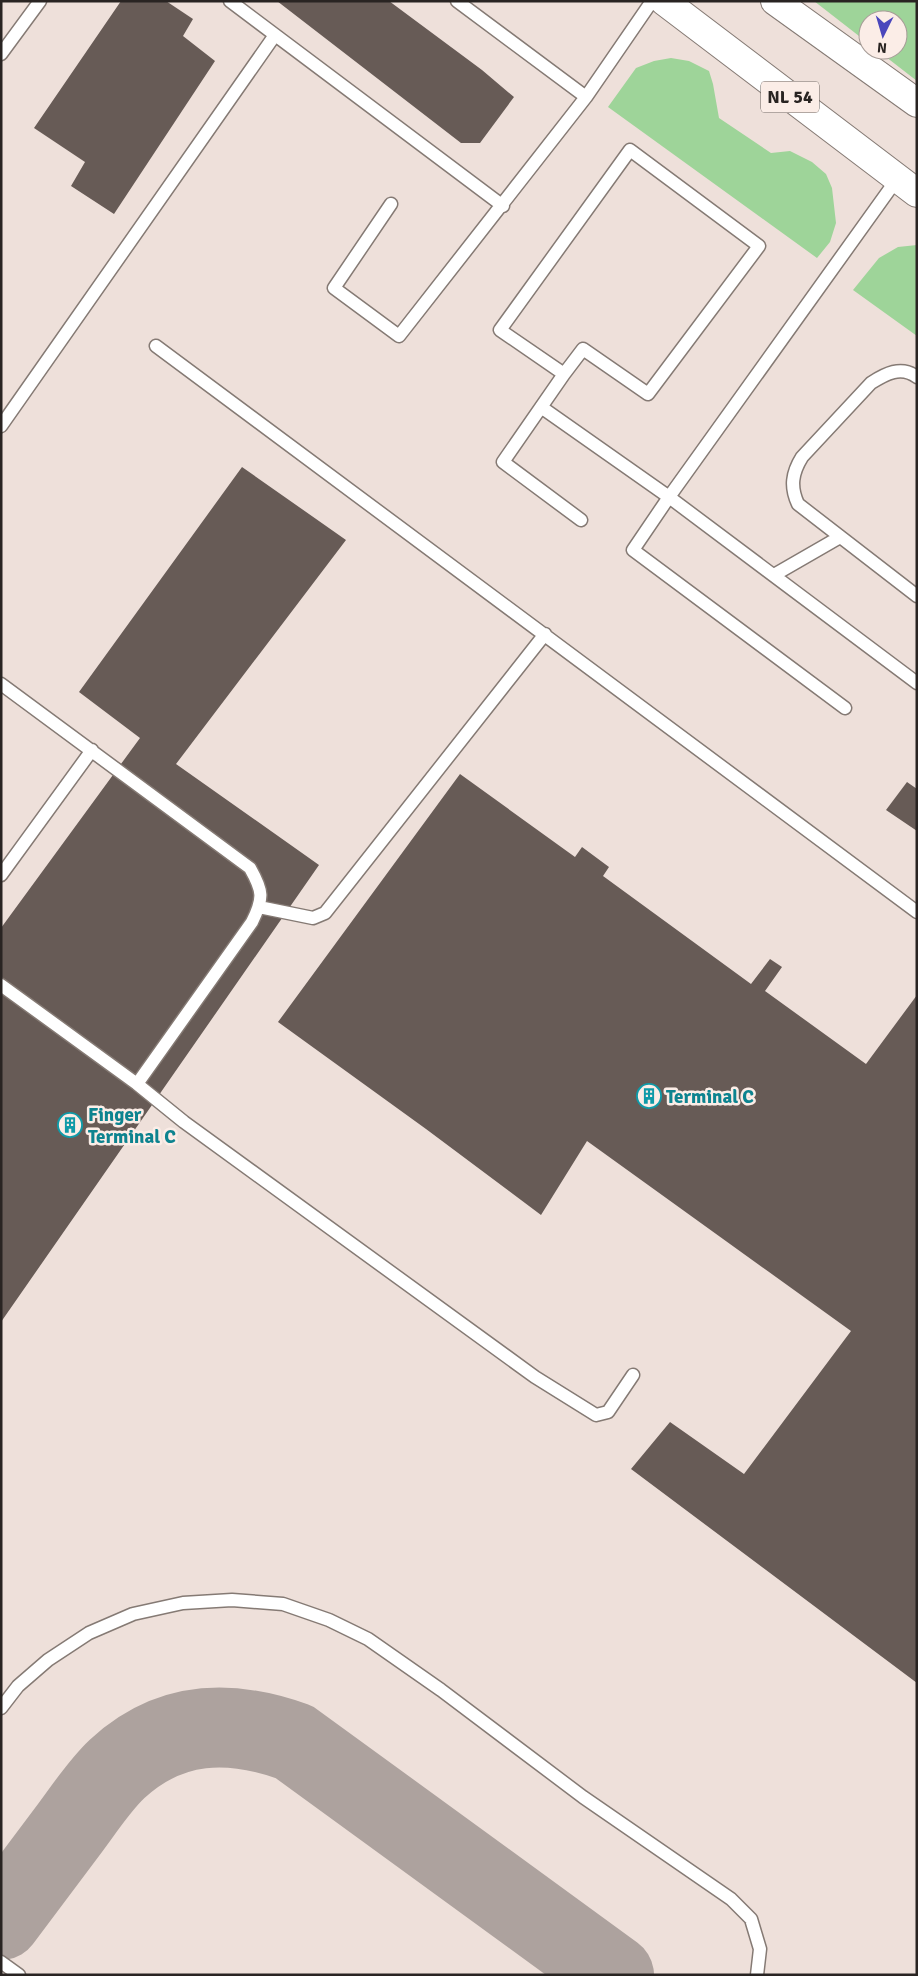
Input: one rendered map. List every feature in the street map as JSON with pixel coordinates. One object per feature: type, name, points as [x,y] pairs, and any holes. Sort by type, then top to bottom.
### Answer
[{"type":"highway","name":"NL 54","points":[[664,1],[907,186]]},
{"type":"highway","points":[[775,1],[917,103]]},
{"type":"lane","points":[[1,54],[40,1]]},
{"type":"lane","points":[[230,1],[502,206]]},
{"type":"lane","points":[[457,1],[586,97]]},
{"type":"lane","points":[[391,204],[334,288],[399,336],[586,97],[652,1]]},
{"type":"lane","points":[[1,426],[275,35]]},
{"type":"lane","points":[[564,374],[500,330],[630,150],[759,246],[648,394],[583,349],[503,462],[581,520]]},
{"type":"lane","points":[[844,708],[633,550],[669,497],[907,186]]},
{"type":"lane","points":[[156,346],[917,912]]},
{"type":"lane","points":[[917,376],[912,373],[896,371],[883,375],[871,383],[802,457],[795,468],[793,492],[798,504],[917,596]]},
{"type":"lane","points":[[541,407],[669,497],[917,683]]},
{"type":"lane","points":[[774,575],[840,537]]},
{"type":"lane","points":[[259,907],[313,918],[325,912],[545,634]]},
{"type":"lane","points":[[1,684],[250,868],[260,886],[259,907],[242,937],[137,1084]]},
{"type":"lane","points":[[1,875],[92,750]]},
{"type":"lane","points":[[1,985],[137,1084],[184,1122],[535,1378],[596,1415],[608,1412],[633,1375]]},
{"type":"lane","points":[[1,1708],[18,1686],[48,1660],[89,1633],[133,1614],[183,1603],[232,1600],[283,1604],[329,1620],[376,1644],[441,1690],[583,1797],[730,1899],[751,1919],[760,1950],[757,1975]]},
{"type":"lane","points":[[1,1962],[19,1975]]},
{"type":"green space","points":[[814,1],[917,1],[917,81],[890,60],[908,60],[908,10],[858,10],[858,35]]},
{"type":"green space","points":[[671,58],[689,61],[709,71],[719,118],[771,153],[790,151],[812,162],[826,174],[832,188],[836,223],[830,242],[817,258],[608,107],[636,68],[654,61]]},
{"type":"green space","points":[[917,245],[917,336],[853,290],[879,258],[898,247]]},
{"type":"building","points":[[121,1],[166,1],[193,19],[183,36],[215,61],[114,214],[71,186],[85,162],[34,128]]},
{"type":"building","points":[[277,1],[389,1],[482,70],[514,97],[480,143],[461,143]]},
{"type":"building","name":"Finger Terminal C","points":[[242,467],[346,540],[176,764],[319,865],[1,1322],[1,928],[140,738],[79,692]]},
{"type":"building","name":"Terminal C","points":[[460,774],[575,857],[582,847],[609,867],[603,876],[751,984],[770,959],[782,967],[765,991],[866,1064],[917,995],[917,1683],[631,1469],[670,1422],[744,1474],[851,1331],[587,1141],[541,1215],[278,1022]]},
{"type":"building","points":[[907,782],[917,789],[917,831],[886,810]]},
{"type":"taxiway","points":[[1,1920],[92,1797],[117,1769],[137,1753],[158,1741],[179,1733],[201,1728],[247,1730],[294,1742],[614,1975]]},
{"type":"place","name":"Terminal C","points":[[649,1096]]},
{"type":"place","name":"Finger Terminal C","points":[[70,1125]]}]
